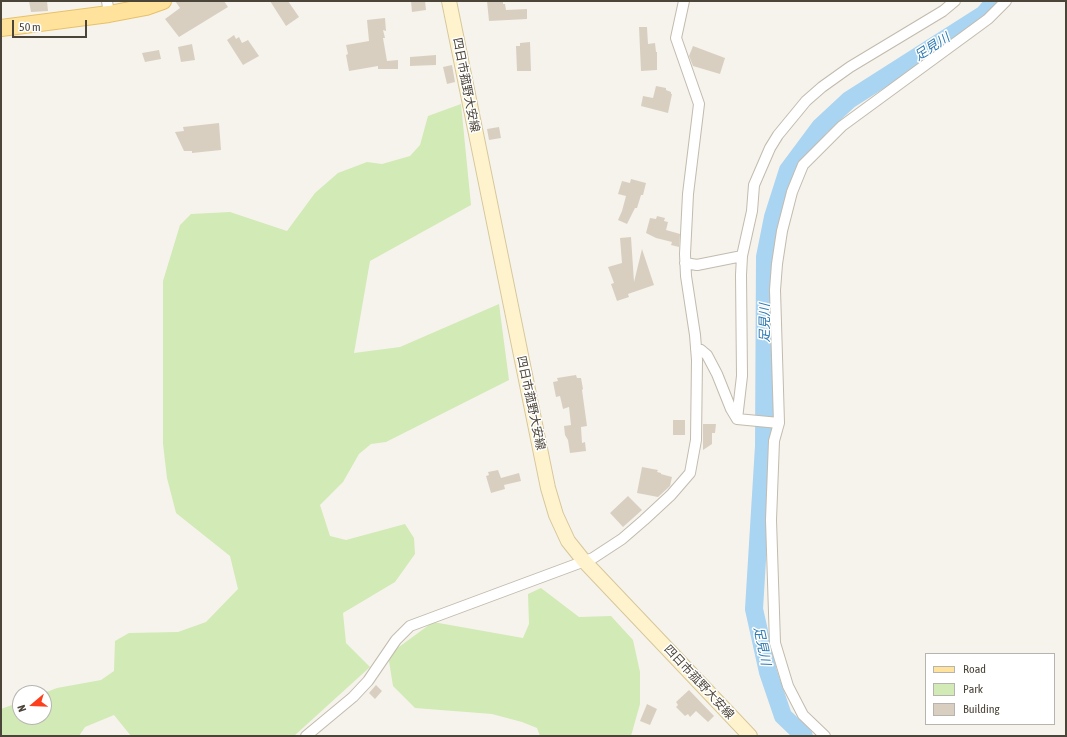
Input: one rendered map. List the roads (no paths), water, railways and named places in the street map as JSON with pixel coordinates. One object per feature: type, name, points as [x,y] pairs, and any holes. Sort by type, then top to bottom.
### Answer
[{"type":"main road","points":[[1,28],[108,7],[146,7],[163,1]]},
{"type":"main road","name":"四日市菰野大安線","points":[[449,1],[548,488],[556,515],[568,541],[584,561],[750,736]]},
{"type":"street","points":[[306,736],[354,697],[368,681],[396,640],[410,626],[593,558],[622,539],[671,495],[690,473],[696,428],[696,349],[685,263],[688,194],[699,104],[676,38],[684,1]]},
{"type":"street","points":[[737,419],[742,376],[742,256],[752,210],[754,185],[770,148],[778,135],[801,107],[822,87],[850,67],[942,11],[955,1]]},
{"type":"street","points":[[825,736],[803,715],[788,686],[775,643],[771,520],[774,441],[779,424],[775,290],[782,231],[792,192],[803,165],[842,126],[988,19],[1006,1]]},
{"type":"street","points":[[685,263],[697,265],[742,256]]},
{"type":"street","points":[[696,349],[701,350],[707,355],[737,419]]},
{"type":"street","points":[[737,419],[779,424]]},
{"type":"waterway","name":"足見川","points":[[804,736],[783,716],[768,672],[754,609],[764,446],[765,257],[773,217],[788,170],[820,127],[849,100],[984,14],[995,1]]}]
